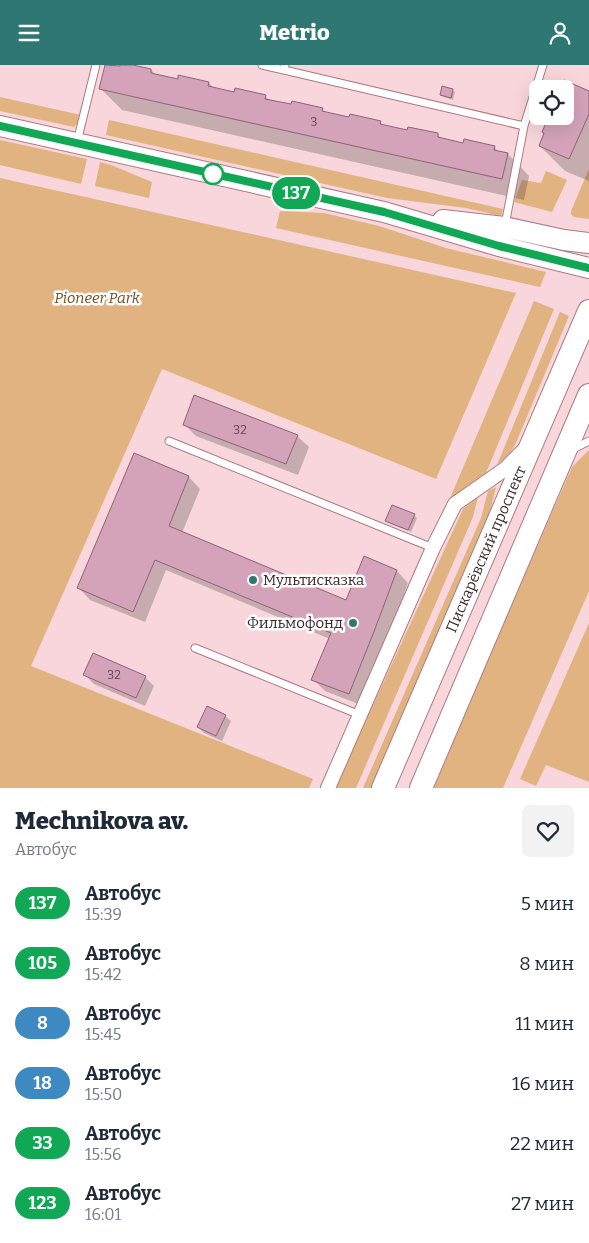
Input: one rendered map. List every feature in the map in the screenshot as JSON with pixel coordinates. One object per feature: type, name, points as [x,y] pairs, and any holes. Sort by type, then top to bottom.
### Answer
[{"type":"main road","name":"Пискарёвский проспект","points":[[383,788],[589,311]]},
{"type":"main road","points":[[422,788],[589,395]]},
{"type":"street","points":[[0,126],[502,237],[589,268]]},
{"type":"street","points":[[502,237],[589,243]]},
{"type":"street","points":[[328,788],[433,548],[455,504],[504,469],[533,442]]},
{"type":"lane","points":[[77,143],[96,65]]},
{"type":"lane","points":[[262,65],[285,67],[524,126]]},
{"type":"lane","points":[[502,237],[524,126],[543,65]]},
{"type":"lane","points":[[169,441],[433,548]]},
{"type":"lane","points":[[564,454],[589,441]]},
{"type":"lane","points":[[195,648],[360,715]]},
{"type":"green space","points":[[0,97],[81,115],[79,122],[74,127],[0,111]]},
{"type":"green space","points":[[109,120],[503,209],[501,216],[466,208],[387,198],[106,135]]},
{"type":"green space","points":[[0,140],[87,159],[81,184],[0,165]]},
{"type":"green space","points":[[100,162],[152,182],[149,198],[95,186]]},
{"type":"green space","points":[[589,169],[589,219],[574,217],[571,211]]},
{"type":"green space","points":[[546,171],[567,180],[552,212],[514,202],[522,180],[541,183]]},
{"type":"green space","name":"Pioneer Park","points":[[0,178],[516,293],[436,479],[162,369],[31,666],[313,779],[309,788],[0,788]]},
{"type":"green space","points":[[280,211],[324,213],[379,226],[446,248],[546,272],[540,287],[276,228]]},
{"type":"green space","points":[[534,301],[554,309],[486,473],[467,486],[448,503]]},
{"type":"green space","points":[[560,312],[569,316],[516,443],[511,452],[497,465]]},
{"type":"green space","points":[[589,450],[589,591],[503,788],[434,788],[572,467]]},
{"type":"green space","points":[[496,487],[487,524],[373,788],[363,788],[481,518],[488,491]]},
{"type":"green space","points":[[478,497],[473,517],[356,788],[335,788],[463,509]]},
{"type":"green space","points":[[589,623],[589,782],[546,765],[536,786],[520,779]]},
{"type":"building","points":[[105,65],[133,65],[151,69],[151,73],[178,79],[178,75],[209,82],[208,86],[234,92],[235,88],[266,95],[265,99],[291,104],[292,101],[323,108],[322,111],[335,114],[349,117],[350,114],[381,121],[380,124],[407,130],[408,127],[438,133],[438,137],[463,143],[464,139],[495,146],[494,150],[508,153],[502,179],[99,89]]},
{"type":"building","points":[[574,84],[589,91],[589,114],[569,159],[539,146],[544,133],[542,132],[545,125],[574,125]]},
{"type":"building","points":[[442,86],[453,89],[451,98],[440,95]]},
{"type":"building","points":[[194,395],[298,435],[286,464],[183,425]]},
{"type":"building","points":[[134,453],[189,476],[169,526],[346,600],[364,556],[397,570],[349,694],[311,680],[331,633],[155,560],[133,612],[77,588]]},
{"type":"building","points":[[392,505],[415,514],[408,530],[385,521]]},
{"type":"building","points":[[93,653],[146,676],[136,698],[83,675]]},
{"type":"building","points":[[207,706],[226,715],[216,736],[197,727]]},
{"type":"bus line","name":"137","points":[[0,126],[384,212],[499,246],[589,268]]},
{"type":"place","name":"Мультисказка","points":[[253,580]]},
{"type":"place","name":"Фильмофонд","points":[[353,623]]}]
